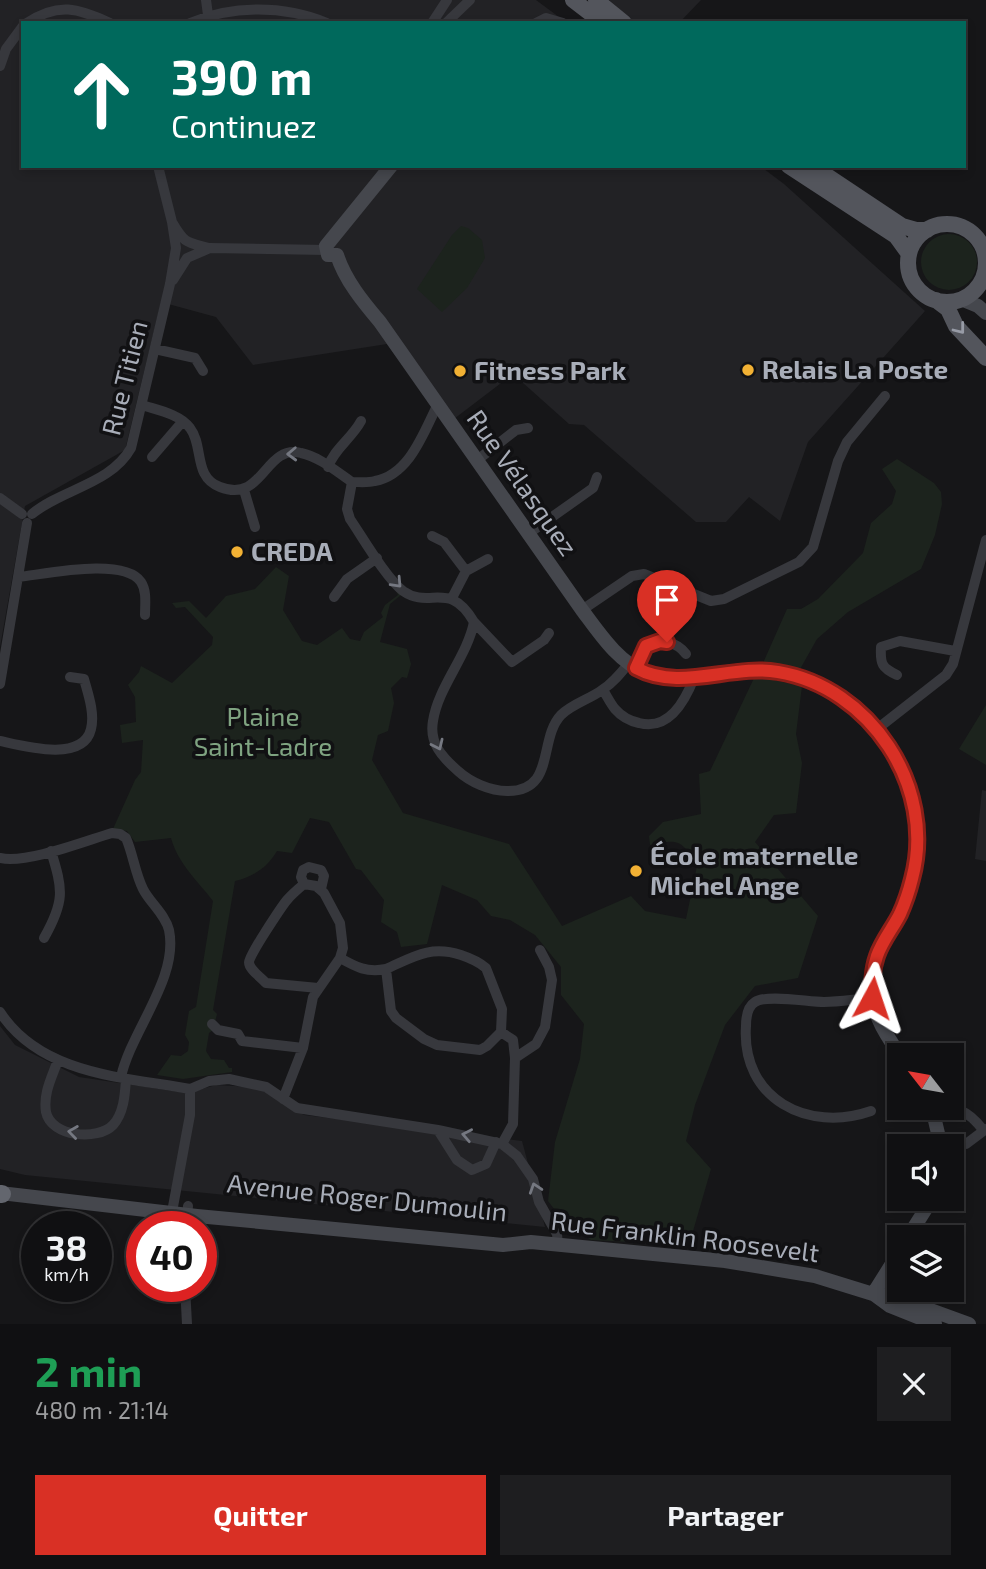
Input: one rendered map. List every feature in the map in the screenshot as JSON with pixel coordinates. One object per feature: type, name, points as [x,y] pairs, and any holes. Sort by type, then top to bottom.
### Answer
[{"type":"main road","points":[[573,0],[602,21]]},
{"type":"main road","points":[[596,0],[623,21]]},
{"type":"main road","points":[[792,168],[896,236],[909,254]]},
{"type":"main road","points":[[816,168],[902,226],[916,230],[927,230],[940,225],[962,227],[974,235],[984,247],[986,270],[974,290],[961,299],[936,300]]},
{"type":"main road","points":[[927,230],[916,240],[909,254],[909,270],[915,285],[948,309],[956,326],[986,358]]},
{"type":"street","points":[[206,0],[208,15]]},
{"type":"street","points":[[433,20],[441,0]]},
{"type":"street","points":[[433,20],[447,0]]},
{"type":"street","points":[[447,21],[461,0]]},
{"type":"street","points":[[448,21],[470,0]]},
{"type":"street","points":[[563,0],[601,21]]},
{"type":"street","points":[[604,0],[624,21]]},
{"type":"street","points":[[30,21],[39,15],[68,8],[106,21]]},
{"type":"street","points":[[194,21],[208,15],[240,11],[281,11],[319,21]]},
{"type":"street","points":[[0,66],[6,49],[21,29]]},
{"type":"street","name":"Rue Titien","points":[[27,517],[54,499],[100,477],[126,457],[134,437],[176,250],[158,168]]},
{"type":"street","points":[[176,250],[180,258],[188,250],[210,248],[333,249],[345,225],[389,168]]},
{"type":"street","points":[[172,222],[188,250]]},
{"type":"street","name":"Rue Vélasquez","points":[[333,249],[356,292],[380,322],[582,610],[610,646],[633,666]]},
{"type":"street","name":"Rue Titien","points":[[170,284],[188,250]]},
{"type":"street","points":[[961,299],[978,306],[986,313]]},
{"type":"street","points":[[155,349],[195,358],[203,371]]},
{"type":"street","points":[[582,610],[632,576],[644,574],[711,601],[724,599],[799,562],[813,547],[838,461],[847,442],[885,396]]},
{"type":"street","points":[[142,405],[183,421],[195,437],[200,465],[211,482],[230,490],[244,490],[253,484],[278,456],[289,452],[300,452],[352,482],[376,481],[398,471],[417,446],[438,406]]},
{"type":"street","points":[[152,457],[183,421]]},
{"type":"street","points":[[328,467],[331,457],[355,432],[361,421]]},
{"type":"street","points":[[476,461],[516,430],[528,428]]},
{"type":"street","points":[[528,534],[593,488],[597,477]]},
{"type":"street","points":[[352,482],[347,509],[350,519],[396,584],[408,594],[452,598],[470,614],[474,622],[512,662],[544,640],[549,633]]},
{"type":"street","points":[[244,490],[256,527]]},
{"type":"street","points":[[0,498],[27,517],[0,684]]},
{"type":"street","points":[[432,536],[444,542],[466,570]]},
{"type":"street","points":[[877,729],[946,675],[953,664],[986,540]]},
{"type":"street","points":[[334,597],[347,579],[377,558]]},
{"type":"street","points":[[452,598],[466,570],[488,559]]},
{"type":"street","points":[[19,577],[93,569],[126,572],[140,579],[145,589],[145,615]]},
{"type":"street","points":[[474,622],[467,645],[436,708],[433,740],[445,759],[462,775],[499,791],[524,788],[533,782],[542,771],[554,727],[560,717],[603,690],[633,666],[646,646],[660,641],[675,644],[686,654]]},
{"type":"street","points":[[897,675],[884,669],[880,661],[881,648],[900,641],[955,651]]},
{"type":"street","points":[[633,666],[666,677],[694,678],[747,670],[778,672],[813,682],[840,695],[877,729],[894,755],[907,785],[917,835],[913,877],[900,913],[877,957],[872,976],[872,998],[877,1019],[892,1043]]},
{"type":"street","points":[[0,741],[46,750],[62,750],[82,743],[91,730],[92,716],[84,679],[70,677]]},
{"type":"street","points":[[603,690],[616,710],[626,718],[648,725],[662,722],[675,712],[686,697],[694,678]]},
{"type":"street","points":[[0,858],[23,858],[112,833],[126,838],[141,885],[168,928],[171,948],[163,977],[127,1056],[119,1118],[111,1127],[98,1135],[60,1130],[49,1122],[46,1093],[58,1060]]},
{"type":"street","points":[[44,938],[55,918],[62,887],[51,851]]},
{"type":"street","points":[[302,886],[303,870],[309,867],[321,870],[324,876],[320,889]]},
{"type":"street","points":[[283,1099],[303,1048],[313,996],[340,958],[343,948],[340,923],[320,889],[316,886],[302,886],[285,902],[250,953],[249,966],[266,983],[318,988]]},
{"type":"street","points":[[340,958],[372,972],[386,969],[430,950],[450,951],[481,963],[491,978],[502,1009],[501,1032],[488,1046],[480,1050],[437,1045],[424,1039],[396,1018],[391,1011],[386,969]]},
{"type":"street","points":[[515,1058],[536,1044],[545,1027],[552,980],[540,950]]},
{"type":"street","points":[[871,1111],[853,1117],[833,1119],[805,1116],[781,1103],[761,1085],[747,1055],[745,1036],[747,1014],[754,1002],[760,1000],[824,1002],[872,998]]},
{"type":"street","points":[[0,1012],[33,1045],[58,1060],[97,1073],[190,1089],[209,1081],[229,1079],[266,1087],[297,1108],[438,1130],[499,1143],[517,1156],[533,1179],[539,1202],[557,1234],[558,1245]]},
{"type":"street","points":[[212,1024],[218,1030],[238,1034],[242,1041],[303,1048]]},
{"type":"street","points":[[438,1130],[457,1160],[472,1170],[486,1164],[513,1124],[513,1040],[501,1032]]},
{"type":"street","points":[[181,1211],[190,1089]]},
{"type":"street","points":[[964,1111],[974,1117],[985,1130],[964,1144]]},
{"type":"street","name":"Avenue Roger Dumoulin","points":[[1,1191],[165,1211]]},
{"type":"street","name":"Avenue Roger Dumoulin","points":[[217,1216],[510,1236],[531,1242]]},
{"type":"street","name":"Rue Franklin Roosevelt","points":[[531,1242],[762,1266],[815,1276],[873,1294],[895,1297],[968,1324]]},
{"type":"street","points":[[873,1294],[887,1272]]},
{"type":"street","name":"Rue Franklin Roosevelt","points":[[873,1294],[890,1307],[935,1324]]},
{"type":"street","points":[[186,1302],[187,1324]]},
{"type":"shaded area","points":[[0,0],[536,0],[564,21],[21,21],[21,168],[763,168],[925,311],[808,442],[780,521],[749,497],[726,522],[696,522],[584,425],[569,424],[513,374],[446,425],[387,344],[253,365],[216,317],[161,302],[125,450],[25,506],[0,647]]},
{"type":"shaded area","points":[[609,0],[701,0],[681,21],[632,21]]},
{"type":"shaded area","points":[[982,790],[986,791],[986,861],[975,859]]},
{"type":"shaded area","points":[[0,1026],[15,1045],[79,1077],[187,1093],[216,1085],[253,1087],[274,1095],[304,1115],[522,1141],[545,1227],[25,1175],[0,1169]]},
{"type":"green space","points":[[461,226],[468,228],[482,240],[485,258],[467,288],[442,312],[417,289],[452,235]]},
{"type":"green space","points":[[949,234],[960,236],[969,242],[975,251],[975,273],[969,282],[960,288],[949,290],[938,288],[929,282],[923,273],[921,262],[923,251],[929,242],[938,236]]},
{"type":"green space","points":[[897,459],[934,483],[941,492],[942,504],[935,535],[921,569],[848,612],[817,639],[799,671],[763,663],[787,609],[801,609],[818,599],[863,553],[871,523],[892,504],[896,491],[882,469]]},
{"type":"green space","name":"Plaine Saint-Ladre","points":[[276,567],[289,576],[283,610],[302,641],[317,645],[342,628],[350,639],[360,641],[364,632],[383,617],[381,613],[385,605],[398,595],[396,591],[401,595],[390,604],[380,642],[407,649],[411,664],[407,678],[402,677],[391,688],[394,703],[388,731],[378,735],[372,760],[403,813],[509,844],[562,926],[631,896],[645,911],[686,919],[697,866],[688,851],[679,843],[650,845],[649,836],[663,822],[701,814],[699,774],[710,771],[755,676],[802,686],[796,734],[802,763],[796,813],[774,815],[755,842],[818,916],[798,978],[755,986],[725,1025],[695,1105],[686,1141],[711,1169],[689,1245],[591,1240],[564,1222],[548,1201],[555,1142],[580,1059],[584,1024],[561,995],[561,967],[535,935],[510,920],[491,916],[477,900],[442,885],[427,944],[401,947],[397,932],[381,922],[384,900],[361,870],[356,869],[329,822],[310,818],[292,853],[277,851],[259,870],[235,881],[213,1010],[217,1014],[213,1030],[209,1033],[206,1051],[211,1059],[224,1060],[229,1068],[232,1068],[232,1072],[183,1079],[157,1075],[171,1055],[181,1056],[188,1051],[189,1042],[185,1035],[189,1011],[196,1007],[213,901],[183,864],[171,838],[135,842],[127,831],[113,829],[141,772],[143,740],[122,743],[120,725],[136,722],[135,697],[128,685],[141,666],[172,683],[212,645],[213,637],[185,607],[176,608],[172,603],[189,601],[206,618],[226,596],[255,589]]},
{"type":"green space","points":[[986,705],[986,765],[959,749]]},
{"type":"place","name":"Relais La Poste","points":[[748,370]]},
{"type":"place","name":"Fitness Park","points":[[460,371]]},
{"type":"place","name":"CREDA","points":[[237,552]]},
{"type":"place","name":"École maternelle Michel Ange","points":[[636,871]]},
{"type":"route","points":[[667,642],[660,641],[646,646],[636,668],[666,677],[694,678],[747,670],[778,672],[813,682],[840,695],[865,716],[894,755],[912,799],[917,835],[916,860],[905,901],[877,957],[872,976],[872,998]]}]
